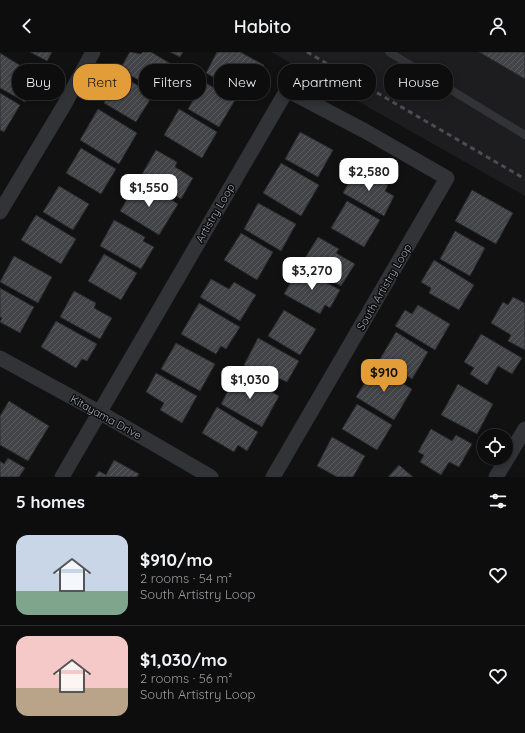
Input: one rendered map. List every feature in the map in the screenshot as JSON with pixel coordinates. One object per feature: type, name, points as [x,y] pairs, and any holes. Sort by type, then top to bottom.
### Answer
[{"type":"street","points":[[0,212],[63,107],[93,52]]},
{"type":"street","name":"Artistry Loop","points":[[99,412],[287,90],[366,131]]},
{"type":"street","name":"South Artistry Loop","points":[[273,477],[447,178],[366,131]]},
{"type":"street","name":"Kitayama Drive","points":[[0,358],[99,412],[211,477]]},
{"type":"street","points":[[62,477],[99,412]]},
{"type":"street","points":[[496,477],[525,429]]},
{"type":"lane","points":[[389,52],[525,135]]},
{"type":"shaded area","points":[[271,52],[525,52],[525,196],[356,100],[376,100],[376,64],[292,64]]},
{"type":"building","points":[[30,52],[52,52],[47,61]]},
{"type":"building","points":[[130,52],[141,54],[143,52],[151,52],[171,64],[139,64],[139,80],[131,76],[131,64],[123,64]]},
{"type":"building","points":[[170,52],[183,52],[180,57]]},
{"type":"building","points":[[217,52],[240,52],[262,64],[214,64],[214,77],[206,73]]},
{"type":"building","points":[[479,52],[525,52],[525,79]]},
{"type":"building","points":[[0,53],[18,64],[12,64],[12,95],[0,88]]},
{"type":"building","points":[[131,81],[139,86],[139,100],[150,100],[136,122],[104,103],[106,100],[131,100]]},
{"type":"building","points":[[206,83],[214,88],[214,100],[235,100],[219,127],[188,109],[193,100],[206,100]]},
{"type":"building","points":[[0,93],[20,105],[4,132],[0,130]]},
{"type":"building","points":[[98,109],[137,133],[119,164],[80,140]]},
{"type":"building","points":[[179,109],[217,132],[202,158],[164,135]]},
{"type":"building","points":[[300,132],[333,150],[318,177],[285,159]]},
{"type":"building","points":[[81,148],[116,169],[101,194],[66,173]]},
{"type":"building","points":[[156,150],[177,162],[175,167],[193,178],[181,199],[141,176]]},
{"type":"building","points":[[281,163],[319,185],[301,216],[263,193]]},
{"type":"building","points":[[357,168],[388,185],[385,191],[394,196],[384,216],[343,193]]},
{"type":"building","points":[[139,180],[178,204],[159,235],[120,211]]},
{"type":"building","points":[[59,186],[89,204],[73,230],[43,212]]},
{"type":"building","points":[[472,190],[513,213],[496,244],[455,221]]},
{"type":"building","points":[[347,201],[380,220],[364,247],[331,228]]},
{"type":"building","points":[[258,203],[296,224],[281,251],[244,229]]},
{"type":"building","points":[[36,215],[76,239],[61,264],[21,240]]},
{"type":"building","points":[[114,220],[145,237],[143,241],[154,247],[141,269],[100,246]]},
{"type":"building","points":[[455,231],[485,248],[470,276],[440,259]]},
{"type":"building","points":[[241,233],[273,252],[257,280],[224,260]]},
{"type":"building","points":[[318,237],[339,249],[336,253],[355,264],[341,286],[302,263]]},
{"type":"building","points":[[104,254],[137,273],[121,300],[88,281]]},
{"type":"building","points":[[14,256],[52,277],[38,303],[0,282]]},
{"type":"building","points":[[434,260],[474,285],[459,310],[429,293],[431,288],[421,282]]},
{"type":"building","points":[[299,268],[340,290],[330,308],[325,305],[320,314],[284,294]]},
{"type":"building","points":[[211,279],[229,289],[234,282],[256,295],[240,321],[200,297]]},
{"type":"building","points":[[0,288],[34,307],[20,333],[0,322],[2,318],[0,317]]},
{"type":"building","points":[[74,291],[96,303],[94,308],[112,318],[100,339],[60,317]]},
{"type":"building","points":[[513,297],[525,303],[525,350],[508,341],[511,335],[491,323],[503,302],[508,305]]},
{"type":"building","points":[[199,303],[240,327],[226,349],[221,346],[216,354],[181,334]]},
{"type":"building","points":[[418,305],[450,324],[435,350],[395,326],[405,310],[412,314]]},
{"type":"building","points":[[284,310],[316,329],[300,355],[268,336]]},
{"type":"building","points":[[56,321],[97,344],[87,361],[82,359],[76,368],[41,347]]},
{"type":"building","points":[[396,332],[428,352],[412,379],[380,359]]},
{"type":"building","points":[[481,334],[522,358],[512,374],[498,366],[487,385],[470,374],[474,368],[464,362]]},
{"type":"building","points":[[258,338],[299,361],[287,382],[276,377],[274,382],[244,365]]},
{"type":"building","points":[[176,343],[215,364],[200,391],[161,369]]},
{"type":"building","points":[[375,367],[412,389],[394,420],[356,397]]},
{"type":"building","points":[[156,373],[197,396],[182,423],[160,410],[164,403],[146,392]]},
{"type":"building","points":[[238,373],[279,396],[262,427],[221,404]]},
{"type":"building","points":[[458,384],[493,404],[480,429],[477,429],[477,434],[441,415]]},
{"type":"building","points":[[9,401],[49,426],[28,461],[0,445],[0,416]]},
{"type":"building","points":[[357,404],[392,425],[377,450],[342,429]]},
{"type":"building","points":[[217,407],[258,432],[247,451],[238,445],[234,452],[202,433]]},
{"type":"building","points":[[431,429],[452,441],[456,435],[472,444],[459,467],[449,462],[441,475],[420,462],[424,455],[418,452]]},
{"type":"building","points":[[332,437],[365,456],[353,477],[337,477],[317,466]]},
{"type":"building","points":[[8,458],[25,468],[19,477],[0,477],[0,461],[4,464]]},
{"type":"building","points":[[114,460],[139,474],[137,477],[95,477],[99,471],[106,475]]},
{"type":"building","points":[[399,465],[413,477],[388,477]]},
{"type":"railway","points":[[307,52],[525,179]]}]
